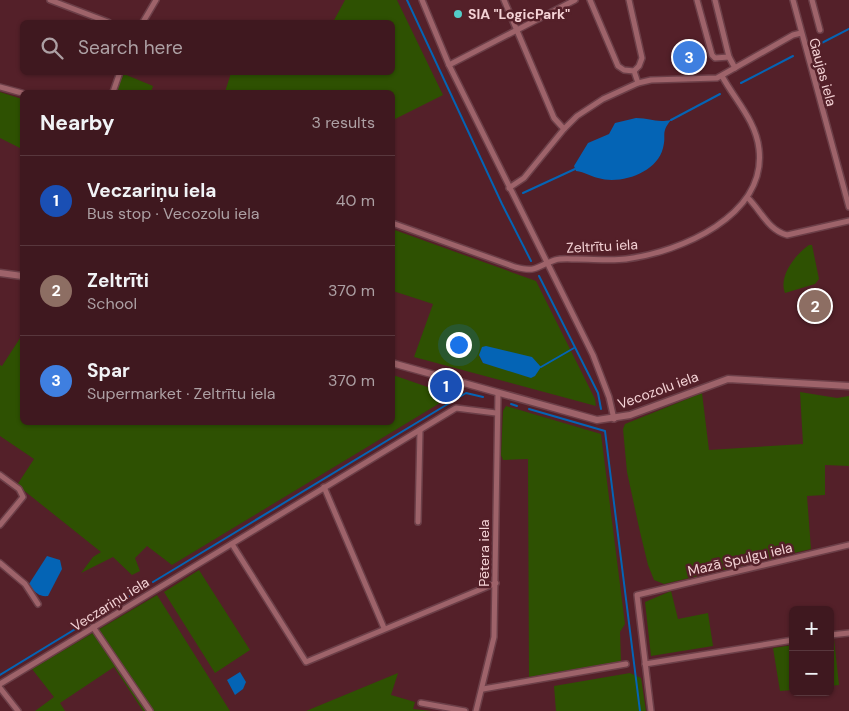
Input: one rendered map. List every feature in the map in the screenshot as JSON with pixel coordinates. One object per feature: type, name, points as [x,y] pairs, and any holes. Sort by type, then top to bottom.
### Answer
[{"type":"street","points":[[50,0],[103,20]]},
{"type":"street","points":[[144,20],[156,0]]},
{"type":"street","name":"Zeltrītu iela","points":[[422,0],[450,65],[602,378],[614,419]]},
{"type":"street","points":[[504,0],[554,118],[564,129]]},
{"type":"street","points":[[450,65],[575,0]]},
{"type":"street","points":[[590,0],[618,66],[624,70],[634,71]]},
{"type":"street","points":[[629,0],[642,58],[639,66],[634,71]]},
{"type":"street","points":[[697,0],[712,55],[716,58],[729,57]]},
{"type":"street","points":[[715,0],[729,57],[735,68]]},
{"type":"street","name":"Gaujas iela","points":[[792,0],[849,207]]},
{"type":"street","points":[[812,0],[820,30]]},
{"type":"street","points":[[509,188],[524,178],[577,116],[603,99],[652,80],[703,80],[722,76],[801,33]]},
{"type":"street","points":[[634,71],[638,84]]},
{"type":"street","points":[[114,90],[119,75]]},
{"type":"street","points":[[722,76],[748,117],[758,139],[759,161],[748,198],[770,227],[778,233],[797,235],[849,221]]},
{"type":"street","points":[[0,87],[20,92]]},
{"type":"street","name":"Zeltrītu iela","points":[[548,264],[562,259],[625,259],[672,249],[708,231],[748,198]]},
{"type":"street","points":[[395,224],[516,267],[532,270],[548,264]]},
{"type":"street","points":[[0,273],[20,276]]},
{"type":"street","name":"Vecozolu iela","points":[[395,364],[597,420],[614,419],[641,412],[728,379],[849,386]]},
{"type":"street","name":"Pētera iela","points":[[476,711],[483,689],[494,637],[496,583],[496,413],[498,393]]},
{"type":"street","name":"Veczariņu iela","points":[[0,684],[456,408],[496,413]]},
{"type":"street","points":[[418,522],[420,430]]},
{"type":"street","points":[[0,475],[19,489],[23,497],[0,525]]},
{"type":"street","points":[[324,487],[384,628]]},
{"type":"street","points":[[232,544],[306,662],[496,583]]},
{"type":"street","name":"Mazā Spulgu iela","points":[[646,664],[636,596],[849,545]]},
{"type":"street","points":[[0,563],[25,584],[38,604]]},
{"type":"street","points":[[93,628],[150,711]]},
{"type":"street","points":[[834,635],[849,633]]},
{"type":"street","points":[[651,711],[646,664],[789,641]]},
{"type":"street","points":[[483,689],[626,664]]},
{"type":"street","points":[[0,688],[18,711]]},
{"type":"street","points":[[421,703],[465,711]]},
{"type":"green space","points":[[345,0],[397,0],[443,95],[395,119],[395,90],[226,90],[230,75],[395,75],[395,20],[334,20]]},
{"type":"green space","points":[[124,75],[153,86],[152,90],[116,90]]},
{"type":"green space","points":[[0,92],[20,98],[20,148],[0,138]]},
{"type":"green space","points":[[395,230],[536,281],[595,399],[596,406],[414,357],[433,304],[395,292]],"holes":[[[482,352],[535,376],[483,363],[479,356]]]},
{"type":"green space","points":[[809,245],[812,245],[819,279],[815,284],[785,293],[783,286],[789,266]]},
{"type":"green space","points":[[20,338],[20,425],[395,425],[395,376],[442,392],[445,400],[172,565],[147,546],[135,558],[140,571],[132,575],[113,557],[81,573],[93,557],[101,552],[17,485],[34,459],[0,436],[0,365],[2,366]]},
{"type":"green space","points":[[800,392],[837,398],[849,396],[849,466],[825,465],[825,495],[807,496],[811,549],[664,584],[654,580],[648,565],[627,472],[623,429],[625,424],[702,393],[709,450],[803,444]]},
{"type":"green space","points":[[506,406],[601,434],[625,624],[620,632],[621,661],[529,677],[528,459],[503,460],[501,455],[503,411]]},
{"type":"green space","points":[[199,570],[250,650],[215,673],[164,592]]},
{"type":"green space","points":[[671,591],[678,619],[708,613],[713,646],[651,656],[645,602]]},
{"type":"green space","points":[[157,595],[230,711],[143,711],[114,667],[60,703],[65,711],[35,711],[54,697],[32,669]]},
{"type":"green space","points":[[834,639],[839,685],[834,686]]},
{"type":"green space","points":[[789,646],[789,690],[780,691],[773,648]]},
{"type":"green space","points":[[398,673],[391,695],[415,702],[413,709],[432,711],[306,711]]},
{"type":"green space","points":[[630,673],[641,678],[646,711],[556,711],[554,686]]},
{"type":"water","points":[[636,118],[661,121],[671,120],[665,131],[663,148],[653,164],[636,175],[617,180],[607,180],[576,171],[574,166],[588,143],[609,134],[615,123]]},
{"type":"water","points":[[486,346],[532,357],[541,367],[535,376],[531,378],[483,363],[479,355],[482,347]]},
{"type":"water","points":[[47,556],[60,560],[62,569],[48,596],[42,596],[29,584]]},
{"type":"water","points":[[240,672],[246,682],[243,689],[235,695],[227,680]]},
{"type":"waterway","points":[[407,0],[502,204],[531,261]]},
{"type":"waterway","points":[[812,48],[849,29]]},
{"type":"waterway","points":[[741,83],[793,56]]},
{"type":"waterway","points":[[671,120],[720,94]]},
{"type":"waterway","points":[[523,193],[575,169]]},
{"type":"waterway","points":[[539,276],[598,393],[601,409]]},
{"type":"waterway","points":[[541,367],[574,348]]},
{"type":"waterway","points":[[153,582],[466,393],[483,397]]},
{"type":"waterway","points":[[511,404],[517,406]]},
{"type":"waterway","points":[[529,409],[605,431],[640,711]]},
{"type":"waterway","points":[[0,675],[146,586]]},
{"type":"place","name":"SIA \"LogicPark\"","points":[[458,14]]},
{"type":"place","name":"Spar","points":[[689,57]]},
{"type":"place","name":"Zeltrīti","points":[[815,306]]},
{"type":"place","name":"Veczariņu iela","points":[[446,386]]}]
